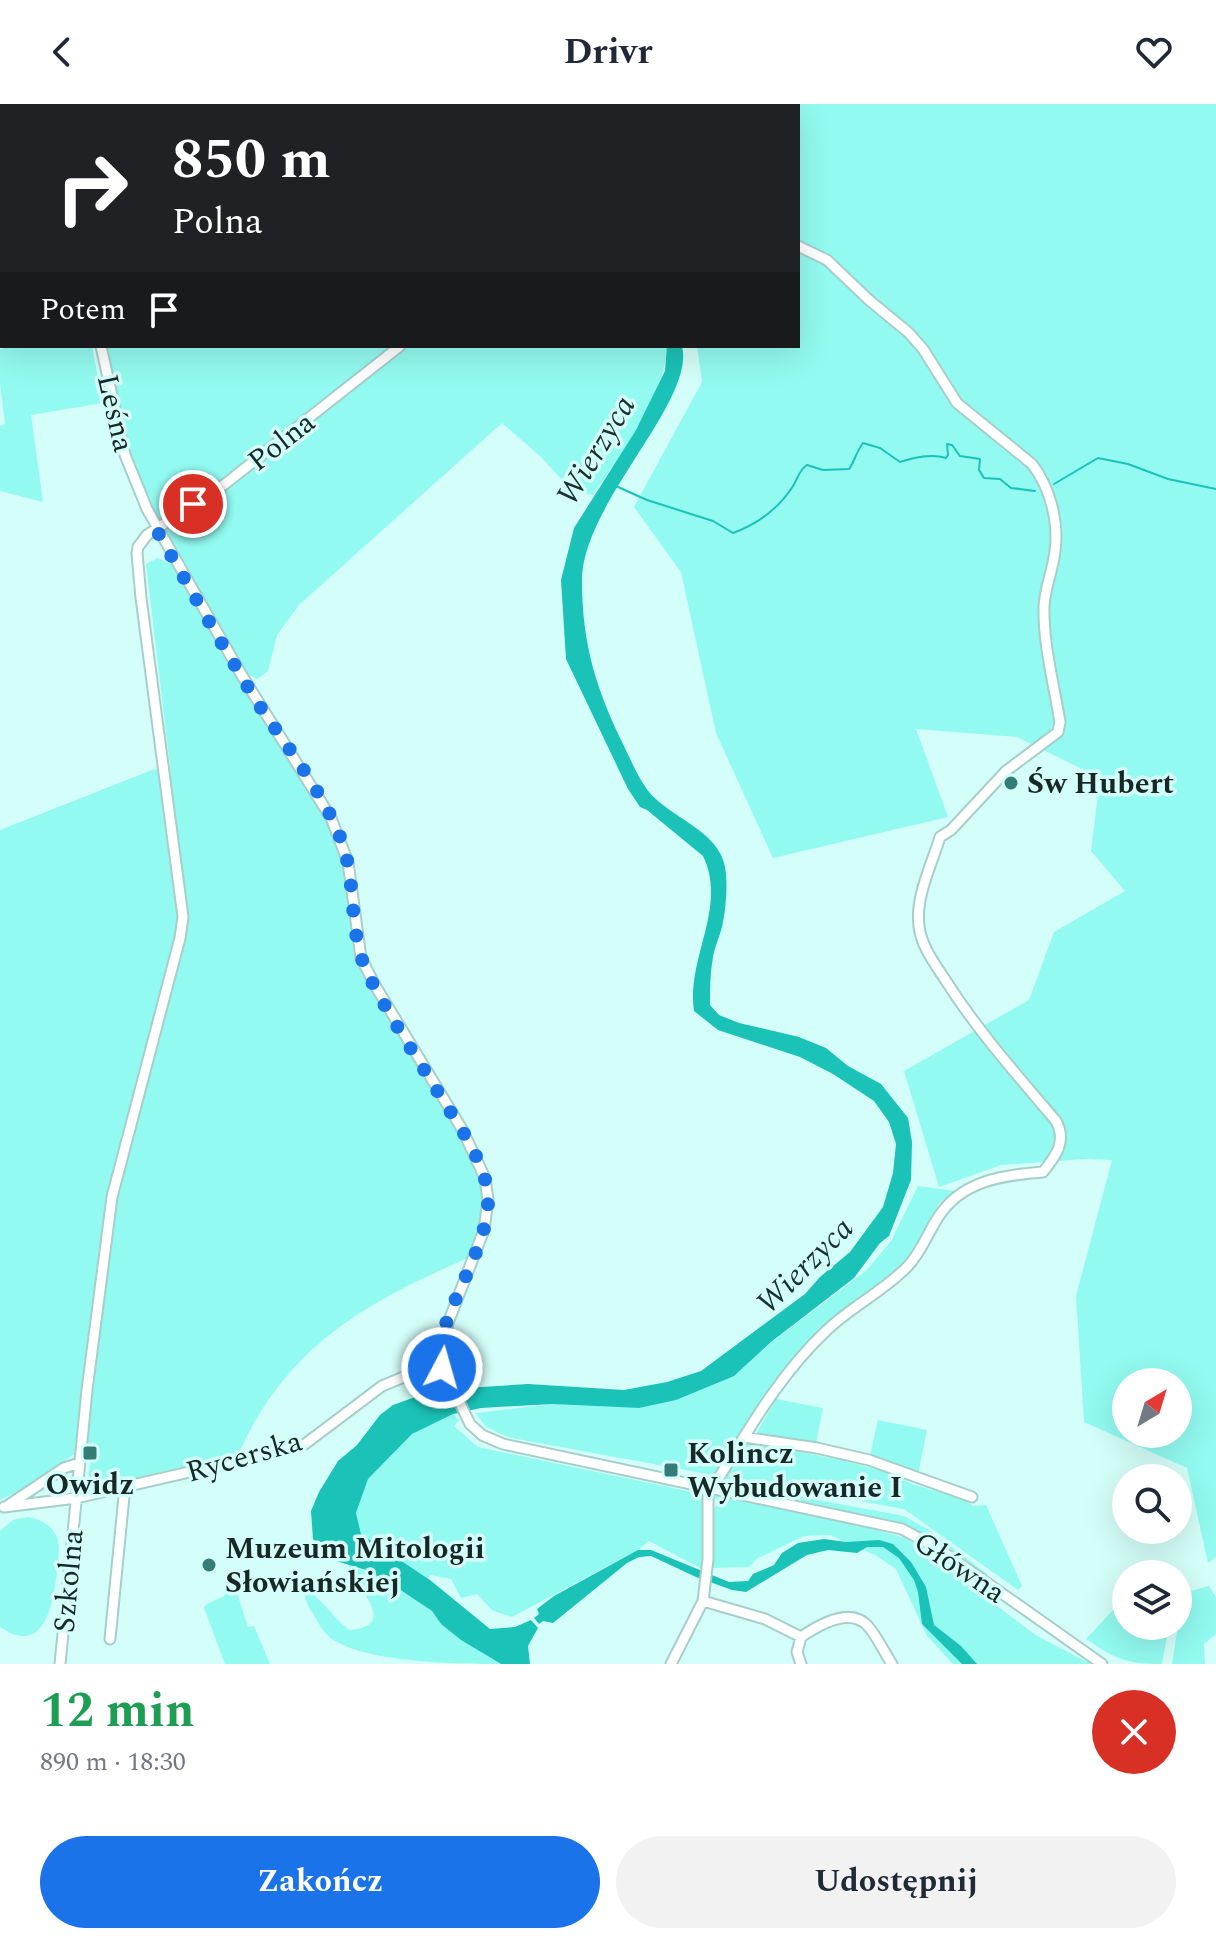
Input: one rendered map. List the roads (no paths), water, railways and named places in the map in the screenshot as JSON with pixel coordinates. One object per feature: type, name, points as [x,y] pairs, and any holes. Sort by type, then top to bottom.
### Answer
[{"type":"street","points":[[671,1664],[703,1601],[711,1486],[786,1373],[828,1328],[908,1265],[944,1209],[983,1180],[1043,1172],[1060,1148],[1061,1139],[1061,1129],[1056,1121],[966,1013],[931,957],[918,924],[927,875],[940,837],[951,830],[1006,771],[1058,732],[1060,722],[1044,606],[1056,535],[1048,494],[1032,464],[957,403],[923,349],[909,333],[827,260],[800,247]]},
{"type":"street","name":"Leśna","points":[[101,348],[125,455],[156,529],[246,683],[331,818],[348,862],[361,958],[462,1129],[485,1178],[488,1200],[484,1230],[448,1323],[440,1362]]},
{"type":"street","name":"Polna","points":[[156,529],[225,484],[397,348]]},
{"type":"street","name":"Szkolna","points":[[60,1664],[79,1463],[112,1197],[183,917],[138,561],[138,547],[156,529]]},
{"type":"street","name":"Główna","points":[[440,1362],[470,1424],[482,1435],[503,1444],[902,1529],[939,1549],[1102,1664]]},
{"type":"street","name":"Rycerska","points":[[2,1508],[76,1498],[299,1446],[382,1386],[440,1362]]},
{"type":"street","points":[[744,1437],[869,1460],[972,1497]]},
{"type":"street","points":[[2,1508],[64,1468],[79,1463]]},
{"type":"street","points":[[36,1486],[46,1501]]},
{"type":"street","points":[[110,1639],[125,1486]]},
{"type":"street","points":[[703,1601],[765,1619],[801,1637]]},
{"type":"street","points":[[801,1664],[797,1652],[801,1637],[822,1623],[853,1619],[865,1623],[892,1664]]},
{"type":"waterway","points":[[618,487],[647,500],[713,521],[733,533],[751,525],[774,508],[807,465],[823,470],[849,469],[863,443],[880,448],[900,462],[929,456],[946,458],[947,444],[952,445],[960,456],[980,459],[979,470],[984,478],[1000,479],[1011,488],[1035,491]]},
{"type":"waterway","points":[[1054,484],[1098,458],[1128,464],[1168,479],[1216,489]]},
{"type":"place","name":"Św Hubert","points":[[1011,783]]},
{"type":"place","name":"Owidz","points":[[90,1453]]},
{"type":"place","name":"Kolincz Wybudowanie I","points":[[671,1470]]},
{"type":"place","name":"Muzeum Mitologii Słowiańskiej","points":[[209,1565]]},
{"type":"water label","name":"Wierzyca","points":[[595,450]]},
{"type":"water label","name":"Wierzyca","points":[[804,1265]]}]
